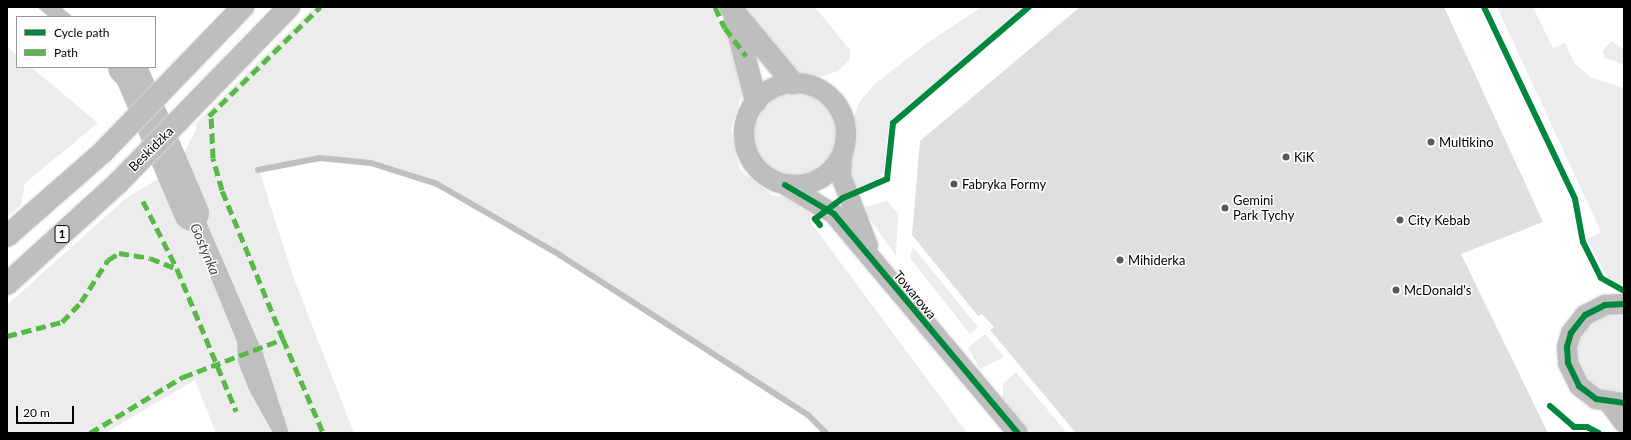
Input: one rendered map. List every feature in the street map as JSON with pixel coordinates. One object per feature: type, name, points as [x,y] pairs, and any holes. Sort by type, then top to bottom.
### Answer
[{"type":"main road","points":[[7,236],[103,152],[243,7]]},
{"type":"main road","name":"Beskidzka","points":[[7,284],[117,184],[289,7]]},
{"type":"main road","points":[[730,8],[793,82]]},
{"type":"main road","points":[[730,8],[756,101]]},
{"type":"street","points":[[793,82],[812,85],[838,106],[845,122],[842,156],[832,170],[818,180],[802,185],[785,185],[769,179],[747,154],[743,123],[756,101],[779,84],[793,82]]},
{"type":"street","name":"Towarowa","points":[[842,156],[841,176],[874,263]]},
{"type":"street","name":"Towarowa","points":[[785,185],[829,208],[1018,433]]},
{"type":"street","points":[[1624,304],[1605,305],[1585,315],[1571,333],[1567,347],[1568,363],[1579,386],[1616,403],[1624,423]]},
{"type":"shaded area","points":[[314,7],[713,7],[733,46],[743,89],[731,129],[740,170],[772,195],[800,200],[818,212],[809,220],[967,433],[826,433],[808,415],[612,289],[437,184],[371,163],[320,158],[259,170],[293,276],[354,433],[289,433],[263,353],[180,161],[197,127],[195,124]]},
{"type":"shaded area","points":[[742,7],[815,7],[850,50],[850,60],[838,71],[820,77],[793,71]]},
{"type":"shaded area","points":[[982,7],[1025,7],[894,118],[889,124],[884,172],[876,181],[853,190],[848,167],[855,135],[854,116],[860,101],[875,84],[930,41]]},
{"type":"shaded area","points":[[1497,7],[1533,7],[1553,48],[1565,43],[1575,64],[1590,77],[1624,88],[1624,286],[1608,278],[1587,239],[1601,232]]},
{"type":"shaded area","points":[[1611,41],[1624,49],[1624,65],[1604,57],[1603,51]]},
{"type":"shaded area","points":[[7,47],[16,54],[16,68],[32,68],[98,123],[25,183],[21,205],[7,217]]},
{"type":"shaded area","points":[[793,92],[809,95],[817,99],[829,111],[833,119],[836,135],[833,151],[829,159],[817,171],[809,175],[793,178],[777,175],[769,171],[757,159],[753,151],[750,135],[753,119],[757,111],[769,99],[777,95]]},
{"type":"shaded area","points":[[168,173],[237,342],[238,362],[273,433],[216,433],[195,380],[105,433],[7,433],[7,305],[126,198]]},
{"type":"shaded area","points":[[887,201],[898,214],[896,256],[862,208]]},
{"type":"shaded area","points":[[913,247],[978,327],[970,334],[910,258]]},
{"type":"shaded area","points":[[1605,316],[1624,316],[1624,391],[1604,391],[1593,385],[1578,366],[1576,353],[1584,330]]},
{"type":"shaded area","points":[[985,334],[1004,357],[980,369],[968,348]]},
{"type":"shaded area","points":[[1016,372],[1067,433],[1031,433],[1003,400],[1003,384]]},
{"type":"water","points":[[37,7],[61,7],[72,16],[48,16]]},
{"type":"water","points":[[110,68],[135,68],[141,73],[129,83]]},
{"type":"water","points":[[180,161],[263,353],[289,433],[273,433],[249,390],[238,362],[237,342],[168,173]]},
{"type":"building","name":"Gemini Park Tychy","points":[[1080,7],[1444,7],[1543,222],[1461,254],[1548,433],[1076,433],[990,330],[994,327],[982,314],[978,316],[912,235],[920,141]]},
{"type":"waterway","name":"Gostynka","points":[[126,68],[131,72],[191,213]]},
{"type":"waterway","points":[[258,170],[320,158],[371,163],[437,184],[555,252],[808,415],[826,433]]},
{"type":"marked path","points":[[209,116],[320,7]]},
{"type":"marked path","points":[[715,7],[725,28],[746,56]]},
{"type":"marked path","points":[[90,433],[183,377],[283,339],[222,190],[213,158],[211,114]]},
{"type":"marked path","points":[[143,201],[177,269],[236,411]]},
{"type":"marked path","points":[[7,336],[62,322],[81,302],[108,260],[119,253],[150,258],[177,269]]},
{"type":"marked path","points":[[283,339],[323,433]]},
{"type":"cycle path","points":[[820,225],[815,219],[843,198],[887,179],[893,123],[1029,7]]},
{"type":"cycle path","points":[[1484,7],[1575,199],[1583,242],[1601,278],[1624,291]]},
{"type":"cycle path","points":[[785,185],[834,214],[1018,433]]},
{"type":"cycle path","points":[[1624,304],[1605,305],[1585,315],[1571,333],[1567,347],[1568,363],[1579,386],[1596,399],[1624,403]]},
{"type":"cycle path","points":[[1550,406],[1574,427],[1587,427],[1599,433]]},
{"type":"place","name":"Multikino","points":[[1431,142]]},
{"type":"place","name":"KiK","points":[[1286,157]]},
{"type":"place","name":"Fabryka Formy","points":[[954,184]]},
{"type":"place","name":"Gemini Park Tychy","points":[[1225,208]]},
{"type":"place","name":"City Kebab","points":[[1400,220]]},
{"type":"place","name":"Mihiderka","points":[[1120,260]]},
{"type":"place","name":"McDonald's","points":[[1396,290]]}]
